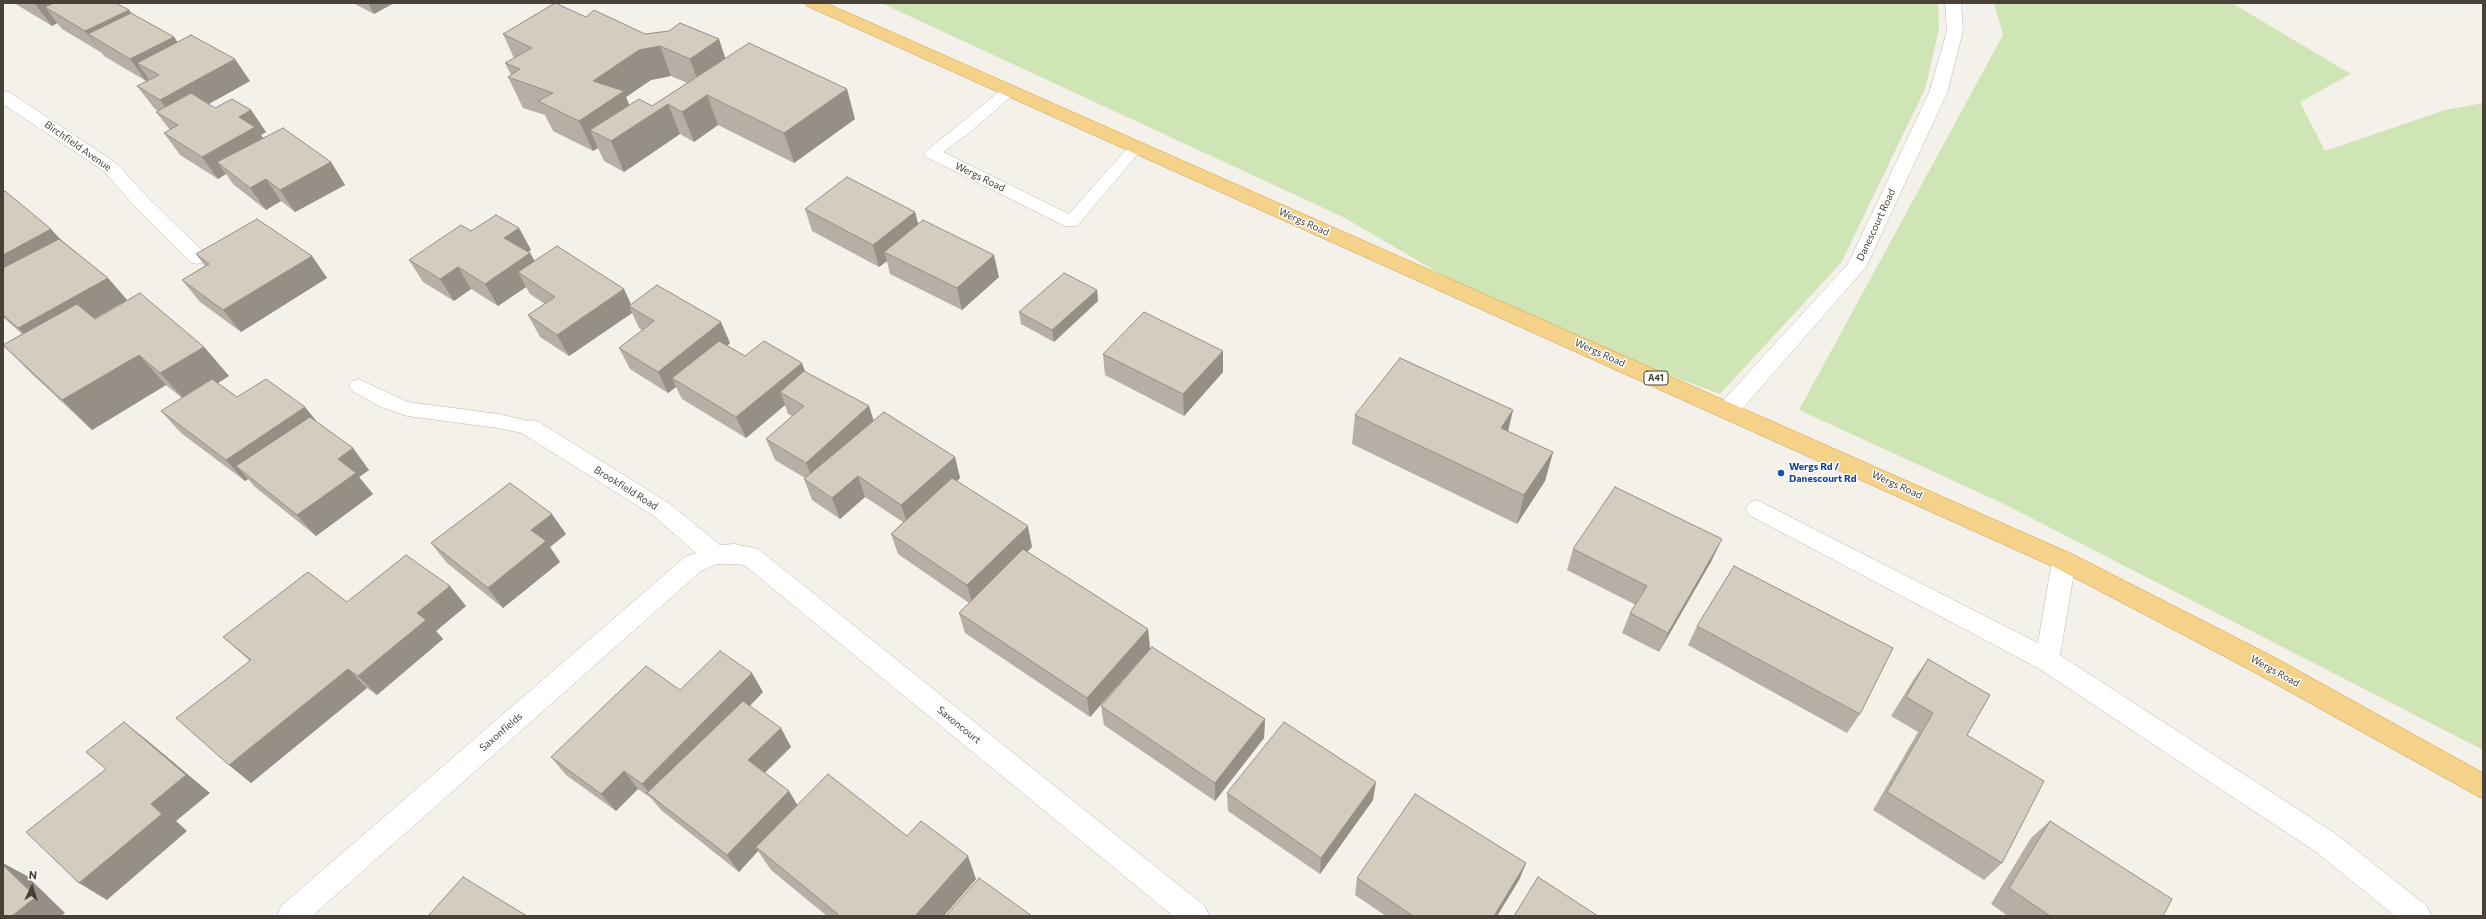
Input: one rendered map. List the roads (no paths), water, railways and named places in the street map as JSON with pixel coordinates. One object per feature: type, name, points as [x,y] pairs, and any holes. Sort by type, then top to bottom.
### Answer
[{"type":"highway","name":"Wergs Road","points":[[813,3],[2064,561],[2263,664],[2483,787]]},
{"type":"street","name":"Danescourt Road","points":[[1728,410],[1856,267],[1938,93],[1955,30],[1953,3]]},
{"type":"street","name":"Birchfield Avenue","points":[[3,96],[110,167],[144,206],[197,257]]},
{"type":"street","name":"Brookfield Road","points":[[531,428],[662,510],[715,555]]},
{"type":"street","points":[[1756,509],[2047,660],[2326,843],[2417,916]]},
{"type":"street","name":"Saxonfields","points":[[292,916],[693,564],[715,555]]},
{"type":"street","name":"Saxoncourt","points":[[715,555],[750,556],[1195,916]]},
{"type":"street","points":[[2047,660],[2064,561]]},
{"type":"lane","name":"Wergs Road","points":[[1010,90],[963,131],[932,153],[1071,222],[1136,147]]},
{"type":"lane","points":[[358,386],[387,402],[407,409],[498,420],[531,428]]},
{"type":"place","name":"Wergs Rd / Danescourt Rd","points":[[1781,473]]}]
